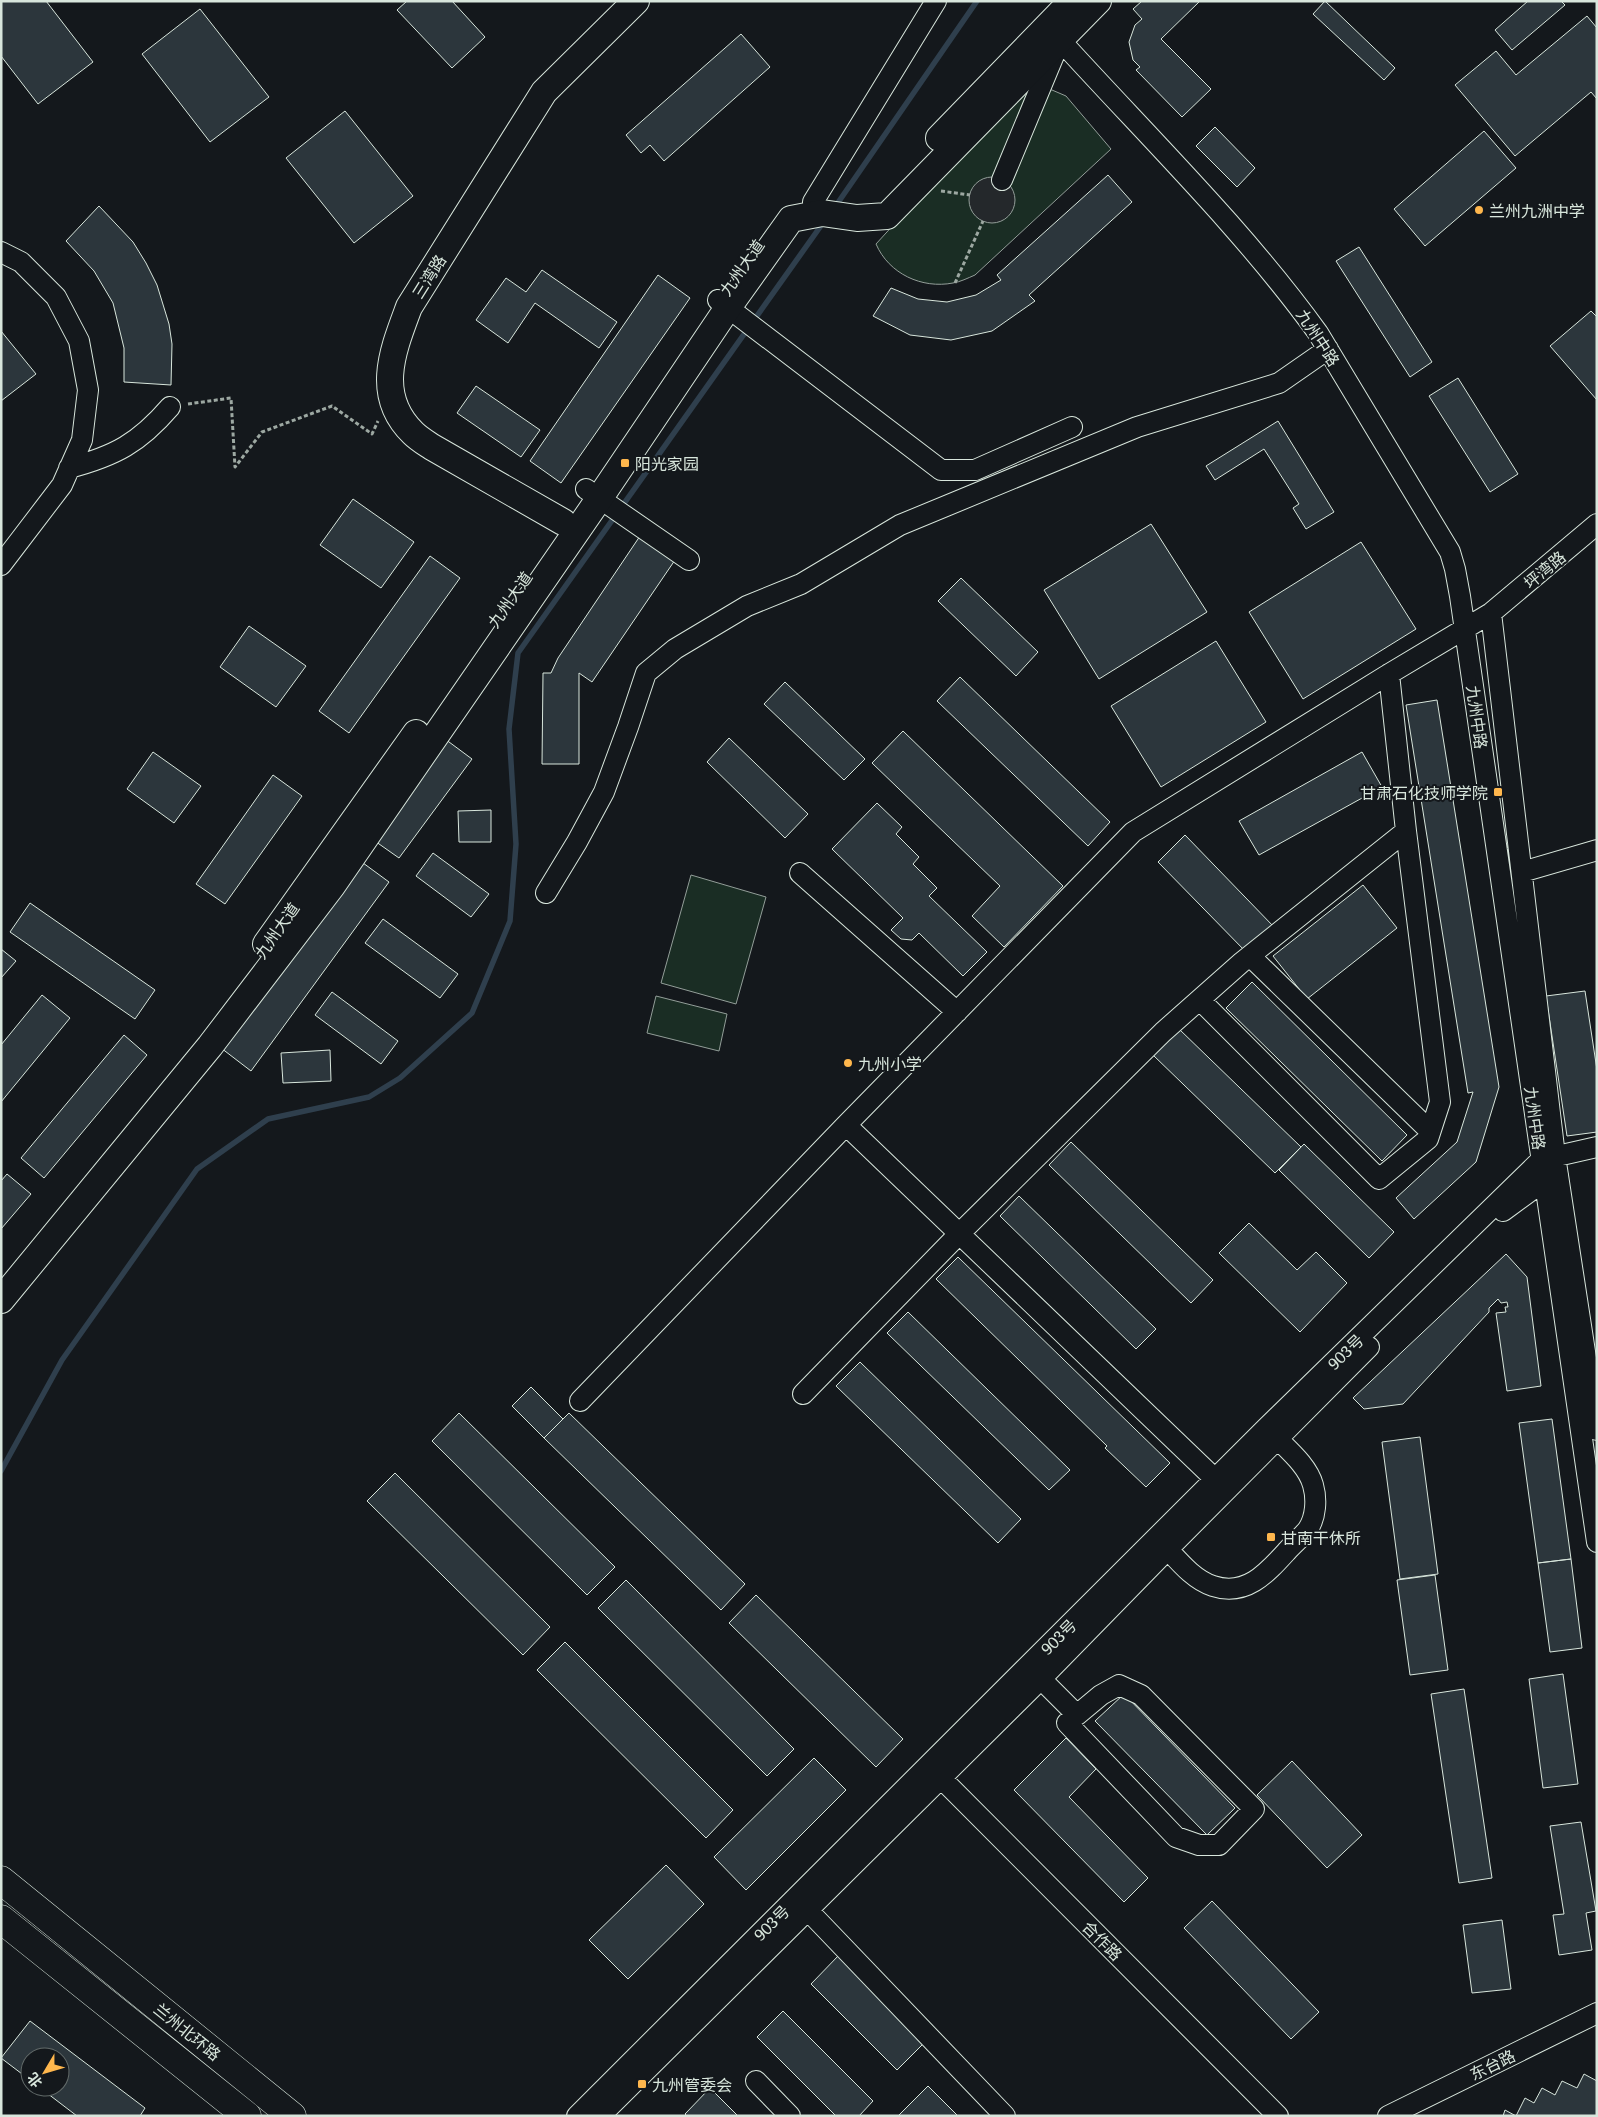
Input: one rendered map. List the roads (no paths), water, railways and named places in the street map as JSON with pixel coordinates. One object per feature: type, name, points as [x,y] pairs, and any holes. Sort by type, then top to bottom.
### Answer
[{"type":"highway","name":"兰州北环路","points":[[1,1880],[292,2116]]},
{"type":"highway","name":"兰州北环路","points":[[1,1919],[247,2116]]},
{"type":"main road","name":"三湾路","points":[[563,522],[432,447],[413,433],[399,415],[390,393],[389,369],[394,346],[409,307],[544,92],[636,1]]},
{"type":"main road","name":"九州大道","points":[[1,1277],[159,1088],[211,1022],[563,522],[597,497],[728,309],[774,221],[788,211],[819,206],[859,212],[879,199],[1054,32],[1072,1]]},
{"type":"main road","points":[[1054,32],[1098,1]]},
{"type":"main road","points":[[1,1300],[210,1046],[332,886],[597,497]]},
{"type":"street","points":[[819,206],[936,1]]},
{"type":"street","points":[[1002,180],[1054,32]]},
{"type":"street","name":"九州中路","points":[[1054,32],[1253,251],[1299,307],[1328,349],[1450,552],[1455,569],[1465,630],[1550,1168],[1597,1542]]},
{"type":"street","points":[[1,252],[21,262],[56,297],[80,341],[88,390],[82,440],[62,485],[1,565]]},
{"type":"street","points":[[728,309],[941,470],[974,470],[1072,427]]},
{"type":"street","points":[[546,893],[578,842],[604,792],[646,673],[675,650],[747,606],[801,584],[900,525],[1137,427],[1279,383],[1328,349]]},
{"type":"street","points":[[69,468],[101,460],[118,451],[150,428],[170,407]]},
{"type":"street","points":[[597,497],[689,560]]},
{"type":"street","name":"坪湾路","points":[[580,1401],[846,1125],[1133,832],[1491,613],[1597,524]]},
{"type":"street","points":[[1491,613],[1522,872],[1550,1168],[1597,1430]]},
{"type":"street","points":[[1200,1000],[1379,1179],[1428,1139],[1440,1102],[1406,830],[1389,674]]},
{"type":"street","points":[[803,1394],[960,1234],[1163,1032],[1250,956],[1406,830]]},
{"type":"street","points":[[1522,872],[1597,850]]},
{"type":"street","points":[[800,872],[956,1012]]},
{"type":"street","points":[[1250,956],[1430,1131]]},
{"type":"street","points":[[846,1125],[1215,1479]]},
{"type":"street","points":[[1550,1168],[1597,1147]]},
{"type":"street","name":"903号","points":[[576,2116],[802,1904],[1034,1673],[1162,1543],[1215,1479],[1272,1434],[1550,1168]]},
{"type":"street","points":[[1272,1434],[1307,1471],[1313,1485],[1315,1500],[1314,1515],[1308,1529],[1263,1577],[1248,1585],[1231,1589],[1214,1587],[1198,1579],[1162,1543],[1272,1434]]},
{"type":"street","points":[[1034,1673],[1077,1715]]},
{"type":"street","points":[[1119,1685],[1141,1695],[1254,1809],[1219,1845],[1199,1846],[1176,1837],[1067,1723],[1077,1715],[1101,1694],[1119,1685]]},
{"type":"street","name":"合作路","points":[[934,1772],[1278,2116]]},
{"type":"street","points":[[600,2116],[802,1904],[1005,2116]]},
{"type":"street","name":"东台路","points":[[1388,2116],[1597,2013]]},
{"type":"street","points":[[756,2082],[790,2116]]},
{"type":"waterway","points":[[835,207],[977,1]]},
{"type":"waterway","points":[[1,1471],[62,1360],[197,1169],[268,1119],[369,1097],[400,1078],[472,1013],[510,921],[516,844],[509,729],[518,653],[825,220]]},
{"type":"place","name":"兰州九洲中学","points":[[1479,210]]},
{"type":"place","name":"阳光家园","points":[[625,463]]},
{"type":"place","name":"甘肃石化技师学院","points":[[1498,792]]},
{"type":"place","name":"九州小学","points":[[848,1063]]},
{"type":"place","name":"甘南干休所","points":[[1271,1537]]},
{"type":"place","name":"九州管委会","points":[[642,2084]]}]
